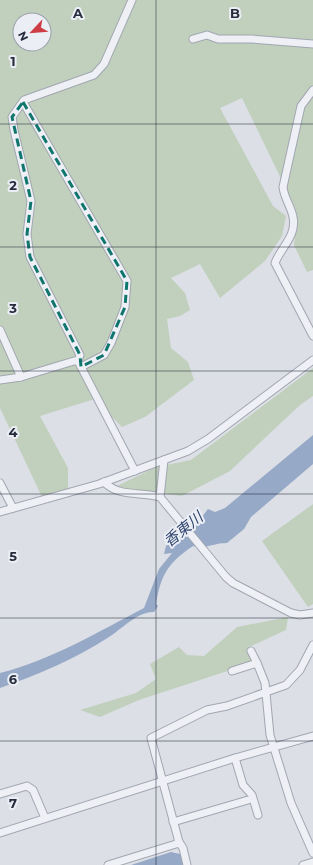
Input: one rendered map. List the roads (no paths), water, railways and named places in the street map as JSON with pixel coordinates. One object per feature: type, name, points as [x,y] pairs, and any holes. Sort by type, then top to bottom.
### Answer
[{"type":"street","points":[[132,0],[104,64],[94,75],[24,100],[12,117],[31,201],[27,234],[30,257],[80,355],[80,364],[135,471]]},
{"type":"street","points":[[193,39],[207,35],[218,39],[252,39],[313,44]]},
{"type":"street","points":[[313,90],[301,106],[283,187],[284,195],[293,216],[294,225],[291,236],[275,263],[313,336]]},
{"type":"street","points":[[23,102],[127,281],[125,307],[111,343],[104,354],[80,364]]},
{"type":"street","points":[[0,330],[21,377]]},
{"type":"street","points":[[0,380],[21,377],[74,360],[80,364]]},
{"type":"street","points":[[0,512],[104,482],[188,451],[208,439],[313,360]]},
{"type":"street","points":[[164,460],[160,497],[218,568],[233,583],[291,613],[300,615],[313,613]]},
{"type":"street","points":[[104,482],[109,487],[125,494],[160,497]]},
{"type":"street","points":[[0,483],[13,508]]},
{"type":"street","points":[[187,865],[183,848],[179,842],[173,822],[151,738],[207,710],[227,706],[286,685],[300,670],[313,645]]},
{"type":"street","points":[[251,651],[265,683],[270,735],[275,747],[291,803],[313,853]]},
{"type":"street","points":[[232,671],[257,663]]},
{"type":"street","points":[[0,833],[235,758],[313,736]]},
{"type":"street","points":[[235,758],[243,785],[252,795],[258,815]]},
{"type":"street","points":[[0,794],[27,786],[33,790],[45,818]]},
{"type":"street","points":[[173,822],[212,807],[248,800]]},
{"type":"street","points":[[108,865],[179,842]]},
{"type":"street","points":[[303,865],[313,862]]},
{"type":"water","points":[[313,435],[313,464],[251,517],[244,529],[227,543],[203,547],[193,546],[177,558],[163,577],[156,604],[158,606],[154,612],[148,612],[136,617],[109,637],[69,659],[28,678],[0,688],[0,673],[38,661],[56,653],[92,636],[144,608],[159,569],[172,553],[164,554],[166,546],[197,523],[208,509],[215,512],[225,508]]},
{"type":"water","points":[[171,852],[180,854],[184,865],[131,865]]},
{"type":"water label","name":"香東川","points":[[183,529]]}]
